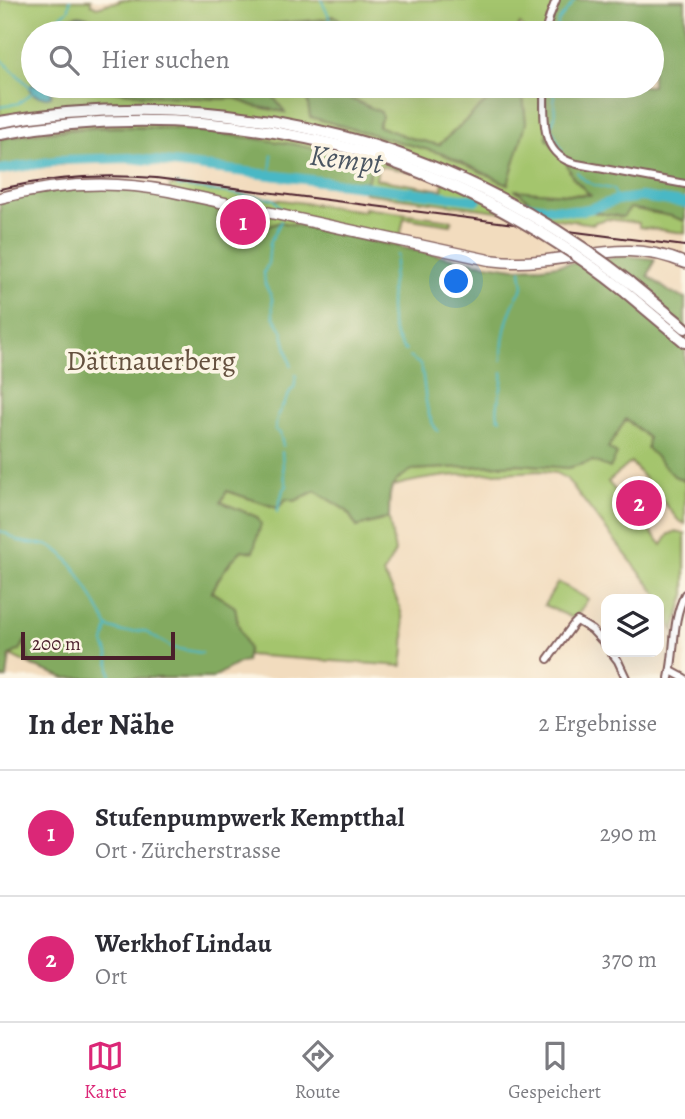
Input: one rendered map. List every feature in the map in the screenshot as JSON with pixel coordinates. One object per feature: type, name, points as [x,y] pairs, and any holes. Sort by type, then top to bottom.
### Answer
[{"type":"highway","points":[[0,122],[80,111],[178,110],[261,118],[316,130],[431,176],[506,212],[626,286],[685,328]]},
{"type":"highway","points":[[0,134],[81,123],[178,121],[287,133],[368,149]]},
{"type":"highway","points":[[626,286],[685,342]]},
{"type":"main road","points":[[0,198],[58,187],[120,184],[162,190],[497,261],[531,262],[627,250],[669,256],[685,263]]},
{"type":"street","points":[[548,21],[556,0]]},
{"type":"street","points":[[544,98],[546,135],[561,158],[577,164],[685,184]]},
{"type":"street","points":[[684,678],[670,674],[675,624],[685,594]]},
{"type":"street","points":[[548,659],[577,621],[601,640]]},
{"type":"street","points":[[615,657],[626,678]]},
{"type":"green space","points":[[0,0],[91,0],[91,4],[97,7],[119,0],[556,0],[549,21],[340,21],[328,17],[308,21],[96,21],[75,17],[61,21],[21,21],[21,98],[235,98],[254,106],[284,112],[274,98],[314,98],[311,117],[443,154],[507,184],[526,123],[523,98],[548,98],[570,173],[590,195],[517,191],[531,202],[622,217],[630,208],[671,216],[685,221],[685,233],[639,227],[639,223],[606,219],[594,224],[364,193],[370,161],[297,146],[224,134],[149,127],[65,129],[0,139]],"holes":[[[378,166],[444,177],[442,190],[376,179]]]},
{"type":"green space","points":[[556,0],[685,0],[685,221],[630,208],[623,217],[531,202],[516,190],[590,195],[573,178],[565,160],[547,139],[545,98],[664,98],[664,21],[549,21]]},
{"type":"green space","points":[[79,15],[98,21],[85,21],[85,18],[61,21]]},
{"type":"green space","points":[[333,16],[340,21],[301,21]]},
{"type":"green space","points":[[235,98],[274,98],[285,112],[254,106]]},
{"type":"green space","points":[[346,98],[490,98],[439,145],[377,126]]},
{"type":"green space","points":[[349,98],[381,112],[378,126],[439,145],[490,98],[523,98],[526,123],[508,184],[443,154],[310,117],[307,99]]},
{"type":"green space","points":[[126,127],[195,130],[293,144],[371,161],[370,171],[367,182],[271,176],[132,161],[87,161],[37,168],[12,165],[0,168],[0,139],[63,130]]},
{"type":"green space","name":"Dättnauerberg","points":[[100,184],[219,202],[218,225],[249,233],[280,222],[466,261],[514,268],[625,256],[655,259],[648,276],[670,292],[685,298],[685,481],[674,476],[647,448],[648,438],[626,419],[608,448],[617,454],[610,468],[593,461],[568,468],[518,464],[412,470],[391,489],[389,518],[357,527],[347,511],[315,491],[295,501],[286,499],[278,508],[227,491],[221,502],[257,517],[261,524],[253,552],[242,550],[221,575],[212,592],[235,607],[238,624],[248,649],[246,662],[212,678],[65,678],[32,666],[25,641],[20,650],[10,655],[7,678],[0,678],[0,198]]},
{"type":"green space","points":[[170,185],[452,220],[451,225],[404,218],[398,247],[280,222],[250,234],[218,226],[218,207],[169,191]]},
{"type":"green space","points":[[626,419],[648,438],[674,476],[685,481],[685,524],[678,520],[631,462],[608,482],[662,545],[669,534],[685,534],[685,594],[674,631],[669,610],[664,604],[664,594],[657,594],[566,478],[556,473],[541,471],[484,473],[446,476],[390,487],[398,478],[412,470],[518,464],[568,468],[593,461],[608,448]]},
{"type":"green space","points":[[227,491],[277,508],[286,499],[295,501],[315,491],[347,511],[357,527],[389,518],[395,552],[383,574],[396,597],[403,618],[405,641],[402,666],[247,655],[248,649],[238,624],[235,607],[212,592],[232,559],[242,550],[257,517],[221,502]]},
{"type":"green space","points":[[558,582],[588,599],[575,619],[544,605]]},
{"type":"green space","points":[[25,639],[32,666],[10,655],[22,647]]},
{"type":"water","points":[[78,17],[86,18],[86,21],[62,21]]},
{"type":"waterway","points":[[57,21],[69,9],[70,0]]},
{"type":"waterway","points":[[322,0],[330,21]]},
{"type":"waterway","points":[[559,21],[575,0]]},
{"type":"waterway","points":[[0,58],[21,78]]},
{"type":"waterway","points":[[0,107],[19,103],[26,98]]},
{"type":"waterway","points":[[554,98],[555,116],[551,127],[562,151]]},
{"type":"waterway","points":[[270,174],[272,155]]},
{"type":"waterway","name":"Kempt","points":[[0,170],[62,160],[130,158],[477,200]]},
{"type":"waterway","points":[[577,172],[589,183],[613,189],[617,200]]},
{"type":"waterway","points":[[177,184],[274,199],[282,210]]},
{"type":"waterway","name":"Kempt","points":[[513,204],[576,211],[617,200],[641,197],[685,203]]},
{"type":"waterway","points":[[281,221],[270,242],[268,264],[264,272],[265,284],[272,298],[273,316],[282,330],[291,365]]},
{"type":"waterway","points":[[396,260],[390,295],[391,320],[399,342],[406,351]]},
{"type":"waterway","points":[[502,360],[507,322],[523,287],[521,270]]},
{"type":"waterway","points":[[409,357],[421,365],[427,408],[438,431]]},
{"type":"waterway","points":[[501,419],[497,411],[502,372]]},
{"type":"waterway","points":[[283,446],[280,433],[275,430],[278,414],[294,389],[296,375]]},
{"type":"waterway","points":[[277,512],[283,490],[287,486],[283,474],[282,452]]},
{"type":"waterway","points":[[0,531],[19,541],[52,547],[69,561],[108,627],[104,643],[111,678]]},
{"type":"waterway","points":[[108,627],[122,632],[144,631],[173,648],[202,653]]},
{"type":"railway","points":[[0,189],[77,178],[156,178],[685,246]]},
{"type":"place","name":"Stufenpumpwerk Kemptthal","points":[[243,222]]},
{"type":"place","name":"Werkhof Lindau","points":[[639,503]]}]
